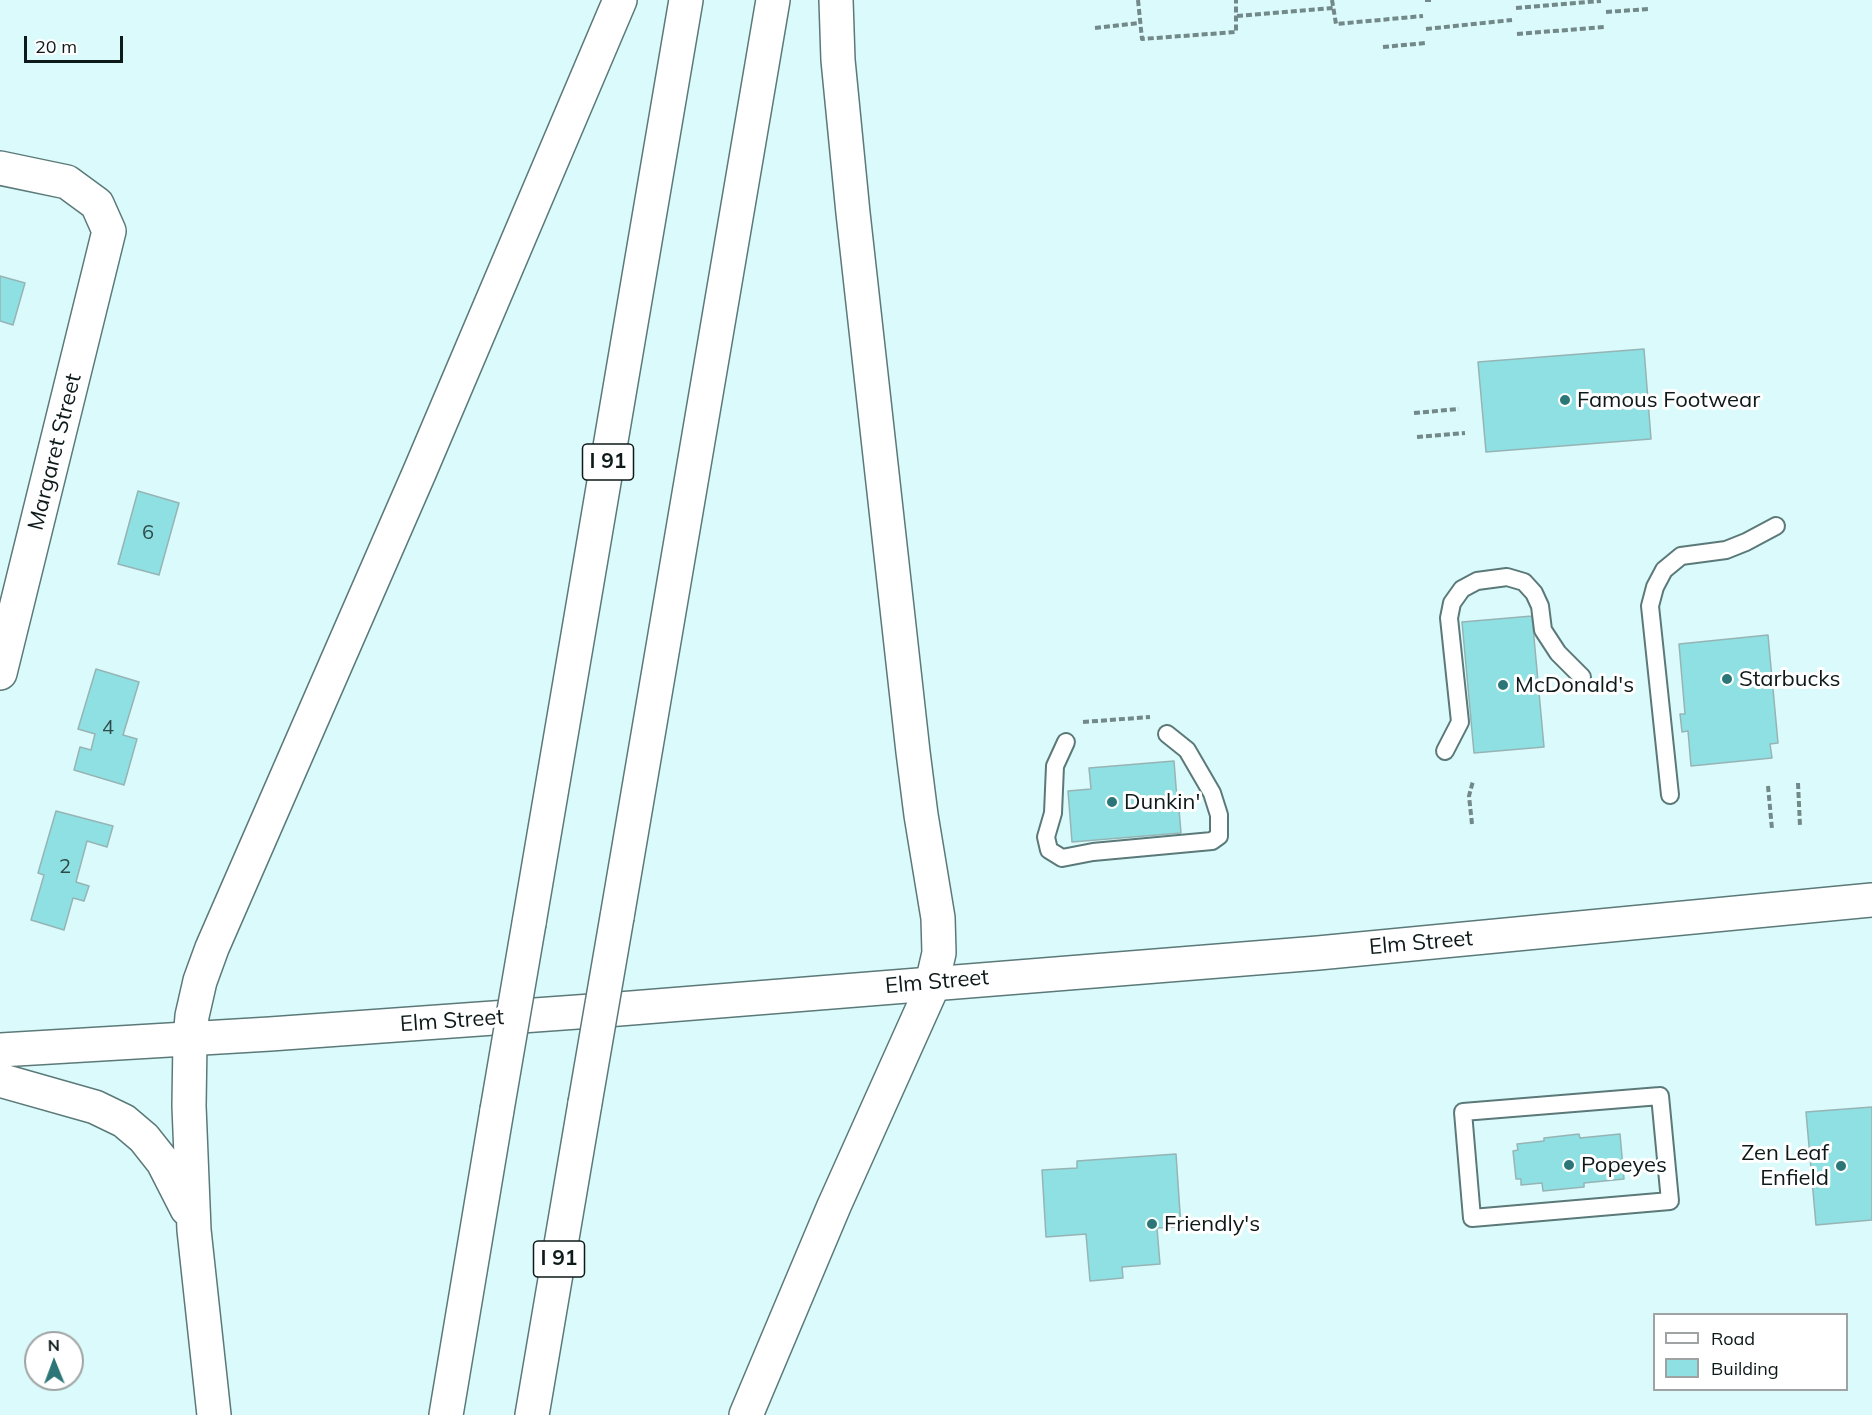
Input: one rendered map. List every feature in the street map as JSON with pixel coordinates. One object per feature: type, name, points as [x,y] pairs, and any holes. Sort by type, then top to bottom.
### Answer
[{"type":"main road","points":[[214,1415],[194,1230],[189,1106],[190,1040],[196,999],[212,948],[420,471],[620,0]]},
{"type":"main road","name":"I 91","points":[[446,1415],[686,0]]},
{"type":"main road","name":"I 91","points":[[532,1415],[773,0]]},
{"type":"main road","points":[[746,1415],[834,1206],[933,982],[939,953],[938,918],[918,794],[858,260],[839,71],[836,0]]},
{"type":"main road","name":"Margaret Street","points":[[0,168],[67,183],[97,204],[109,231],[0,673]]},
{"type":"main road","name":"Elm Street","points":[[0,1050],[190,1040],[619,1009],[1340,951],[1872,900]]},
{"type":"main road","points":[[0,1080],[95,1107],[111,1113],[134,1128],[155,1150],[173,1178],[194,1230]]},
{"type":"lane","points":[[1670,795],[1650,606],[1654,587],[1664,570],[1681,556],[1726,550],[1776,526]]},
{"type":"lane","points":[[1445,751],[1460,722],[1449,618],[1452,603],[1462,589],[1477,581],[1506,577],[1524,582],[1534,593],[1540,606],[1543,630],[1558,653],[1582,677]]},
{"type":"lane","points":[[1065,742],[1054,766],[1053,813],[1046,837],[1049,850],[1062,858],[1093,852],[1212,841],[1219,836],[1219,815],[1212,792],[1187,750],[1167,734]]},
{"type":"lane","points":[[1660,1096],[1670,1201],[1472,1218],[1463,1112],[1660,1096]]},
{"type":"path","points":[[1138,0],[1142,39],[1236,32],[1236,0]]},
{"type":"path","points":[[1332,0],[1336,24],[1423,16]]},
{"type":"path","points":[[1425,0],[1431,0]]},
{"type":"path","points":[[1516,8],[1601,1]]},
{"type":"path","points":[[1237,16],[1333,8]]},
{"type":"path","points":[[1606,12],[1649,9]]},
{"type":"path","points":[[1426,29],[1512,20]]},
{"type":"path","points":[[1095,28],[1140,23]]},
{"type":"path","points":[[1517,34],[1604,27]]},
{"type":"path","points":[[1383,46],[1425,42]]},
{"type":"path","points":[[1414,413],[1459,409]]},
{"type":"path","points":[[1417,437],[1465,433]]},
{"type":"path","points":[[1075,723],[1154,716]]},
{"type":"path","points":[[1472,824],[1469,796],[1473,781]]},
{"type":"path","points":[[1798,783],[1800,826]]},
{"type":"path","points":[[1768,786],[1772,829]]},
{"type":"building","points":[[0,276],[25,283],[13,325],[0,321]]},
{"type":"building","name":"Famous Footwear","points":[[1644,349],[1651,439],[1486,452],[1478,362]]},
{"type":"building","points":[[138,491],[179,503],[159,575],[118,564]]},
{"type":"building","name":"McDonald's","points":[[1532,616],[1544,747],[1474,753],[1462,622]]},
{"type":"building","name":"Starbucks","points":[[1768,635],[1778,743],[1770,744],[1772,758],[1691,766],[1688,731],[1682,732],[1680,714],[1685,714],[1679,644]]},
{"type":"building","points":[[96,669],[139,682],[123,735],[137,739],[124,785],[74,770],[80,747],[91,750],[95,734],[78,729]]},
{"type":"building","points":[[1174,761],[1177,799],[1167,799],[1168,810],[1179,809],[1181,833],[1072,842],[1068,791],[1091,789],[1089,768]]},
{"type":"building","points":[[56,811],[113,826],[107,847],[87,841],[76,882],[89,886],[84,901],[73,898],[64,930],[31,920],[44,875],[38,873]]},
{"type":"building","name":"Zen Leaf Enfield","points":[[1872,1107],[1872,1220],[1816,1225],[1806,1112]]},
{"type":"building","name":"Popeyes","points":[[1579,1134],[1580,1138],[1620,1134],[1624,1179],[1584,1183],[1584,1187],[1543,1191],[1542,1183],[1521,1185],[1521,1179],[1516,1179],[1513,1151],[1518,1150],[1517,1144]]},
{"type":"building","points":[[1176,1154],[1181,1227],[1157,1228],[1160,1264],[1122,1267],[1123,1278],[1090,1281],[1086,1234],[1046,1237],[1042,1170],[1077,1168],[1077,1161]]},
{"type":"place","name":"Famous Footwear","points":[[1565,400]]},
{"type":"place","name":"Starbucks","points":[[1727,679]]},
{"type":"place","name":"McDonald's","points":[[1503,685]]},
{"type":"place","name":"Dunkin'","points":[[1112,802]]},
{"type":"place","name":"Popeyes","points":[[1569,1165]]},
{"type":"place","name":"Zen Leaf Enfield","points":[[1841,1166]]},
{"type":"place","name":"Friendly's","points":[[1152,1224]]}]
